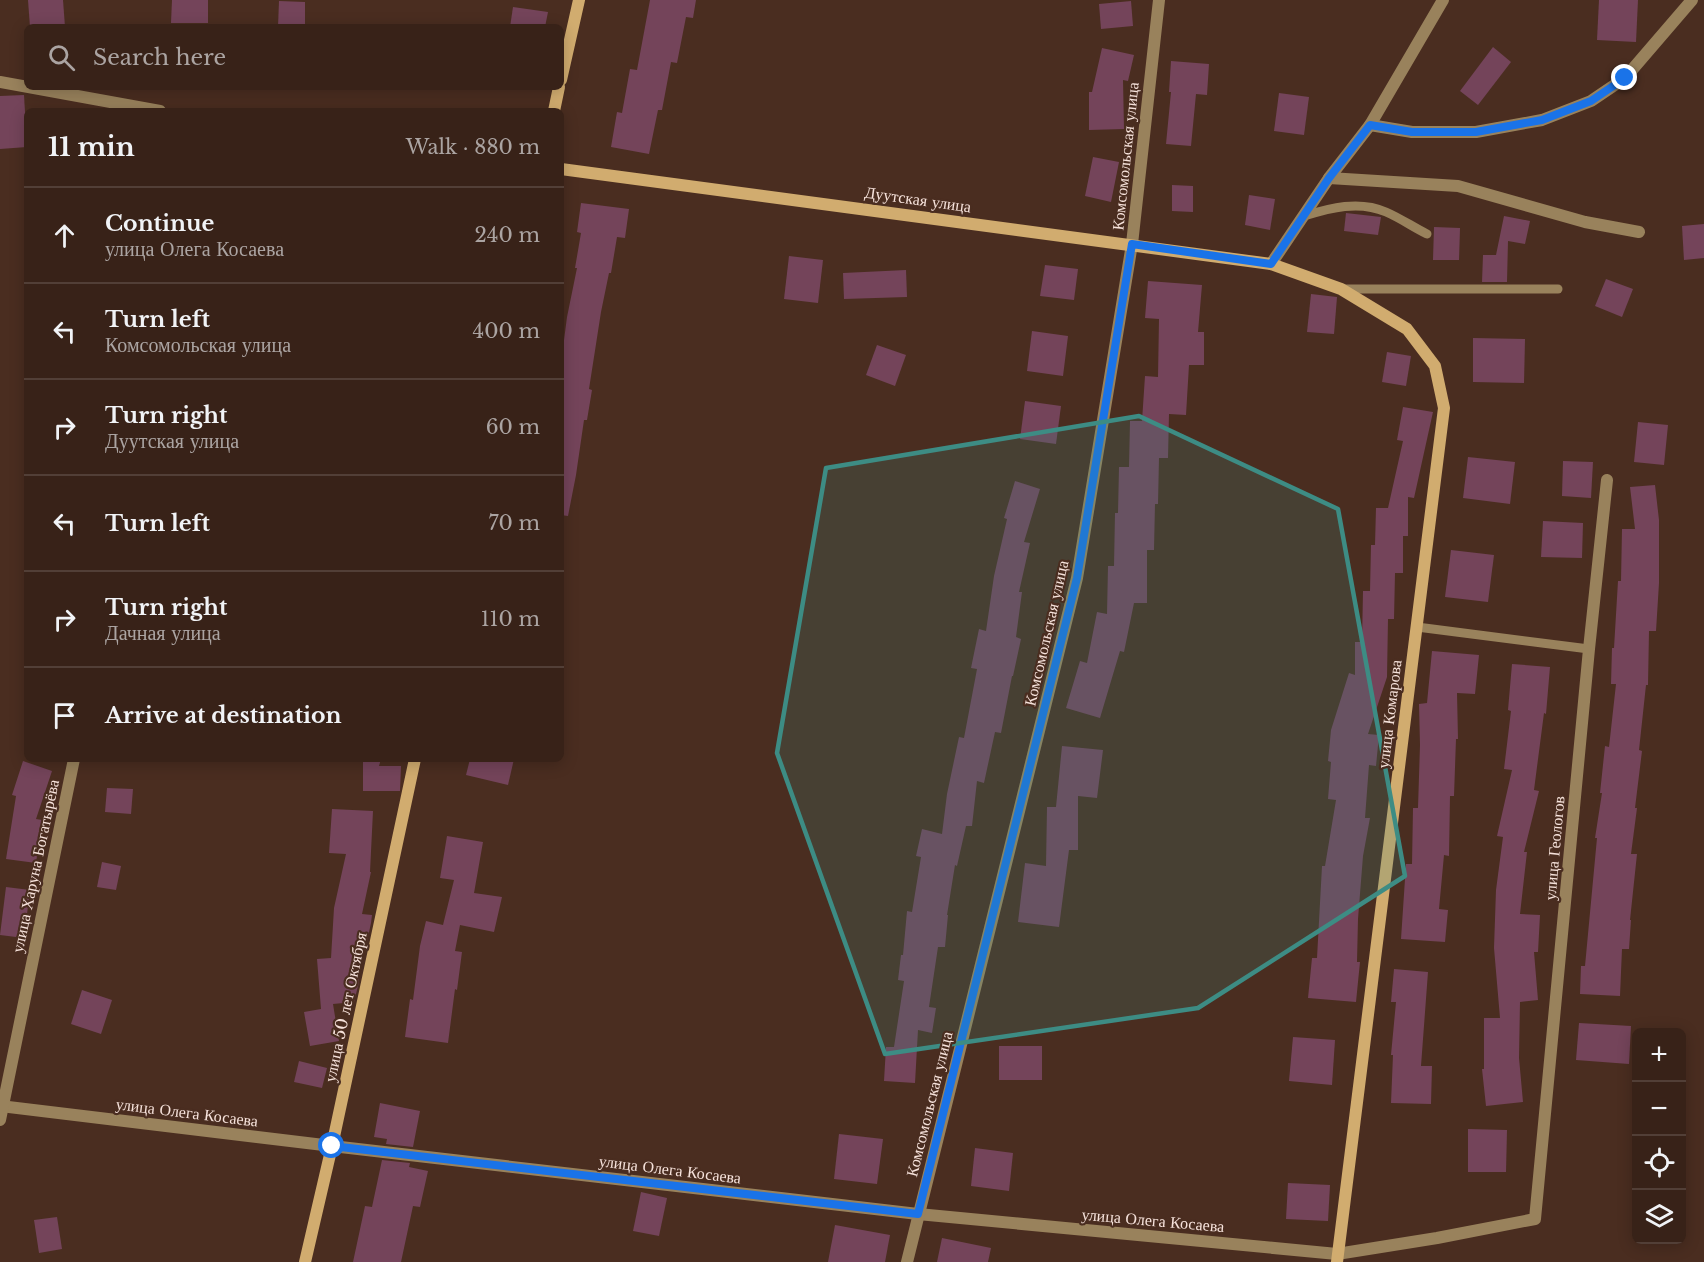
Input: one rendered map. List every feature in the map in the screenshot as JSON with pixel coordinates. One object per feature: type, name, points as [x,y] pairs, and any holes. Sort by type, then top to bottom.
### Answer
[{"type":"street","points":[[564,67],[579,0]]},
{"type":"street","name":"Комсомольская улица","points":[[907,1262],[1077,578],[1132,244],[1159,0]]},
{"type":"street","points":[[1271,264],[1329,178],[1370,125],[1443,0]]},
{"type":"street","points":[[1370,125],[1412,132],[1476,132],[1542,120],[1591,101],[1625,78],[1692,0]]},
{"type":"street","points":[[0,82],[24,86]]},
{"type":"street","points":[[44,90],[143,108]]},
{"type":"street","points":[[555,108],[558,90]]},
{"type":"street","name":"Дуутская улица","points":[[564,169],[1271,264]]},
{"type":"street","points":[[1329,178],[1458,186],[1586,222],[1639,232]]},
{"type":"street","name":"улица Комарова","points":[[1271,264],[1341,289],[1407,329],[1435,366],[1444,408],[1337,1258]]},
{"type":"street","name":"улица Геологов","points":[[1535,1219],[1607,480]]},
{"type":"street","name":"улица Харуна Богатырёва","points":[[0,1120],[73,762]]},
{"type":"street","name":"улица 50 лет Октября","points":[[305,1262],[414,762]]},
{"type":"street","name":"улица Олега Косаева","points":[[2,1106],[918,1214],[1337,1258],[1535,1219]]},
{"type":"lane","points":[[1304,216],[1331,208],[1355,205],[1385,211],[1427,234]]},
{"type":"lane","points":[[1341,289],[1558,289]]},
{"type":"lane","points":[[1417,627],[1589,649]]},
{"type":"highlighted area","points":[[1139,416],[1338,509],[1405,876],[1198,1008],[885,1054],[777,753],[826,468]]},
{"type":"building","points":[[28,0],[63,0],[65,24],[30,24]]},
{"type":"building","points":[[172,0],[208,0],[208,23],[171,23]]},
{"type":"building","points":[[650,0],[696,0],[693,18],[686,17],[677,63],[671,62],[662,110],[658,110],[649,154],[611,147],[617,112],[622,113],[630,69],[637,70]]},
{"type":"building","points":[[1599,0],[1638,0],[1636,42],[1597,40]]},
{"type":"building","points":[[279,1],[305,2],[305,24],[278,24]]},
{"type":"building","points":[[1131,1],[1133,26],[1101,29],[1099,4]]},
{"type":"building","points":[[513,7],[548,12],[546,24],[510,24]]},
{"type":"building","points":[[1493,47],[1511,62],[1478,105],[1460,91]]},
{"type":"building","points":[[1102,48],[1134,55],[1128,81],[1123,80],[1124,129],[1089,130],[1089,92],[1092,92]]},
{"type":"building","points":[[1171,61],[1209,64],[1207,95],[1196,94],[1191,146],[1166,144],[1171,92],[1169,92]]},
{"type":"building","points":[[1279,93],[1309,97],[1304,135],[1274,131]]},
{"type":"building","points":[[24,95],[24,147],[0,149],[0,96]]},
{"type":"building","points":[[1093,157],[1119,162],[1111,202],[1085,196]]},
{"type":"building","points":[[1172,185],[1193,186],[1193,212],[1172,211]]},
{"type":"building","points":[[1249,195],[1275,199],[1270,230],[1245,225]]},
{"type":"building","points":[[581,203],[629,209],[625,238],[617,237],[601,312],[589,389],[592,390],[587,420],[584,420],[568,516],[564,515],[564,340],[577,268],[575,268],[581,233],[577,232]]},
{"type":"building","points":[[1346,213],[1381,217],[1378,235],[1344,231]]},
{"type":"building","points":[[1504,216],[1530,221],[1525,244],[1508,241],[1507,282],[1482,282],[1483,255],[1496,255]]},
{"type":"building","points":[[1704,224],[1704,258],[1684,260],[1682,226]]},
{"type":"building","points":[[1434,227],[1460,228],[1459,260],[1433,260]]},
{"type":"building","points":[[789,256],[823,260],[818,303],[784,299]]},
{"type":"building","points":[[1045,265],[1078,269],[1074,300],[1040,296]]},
{"type":"building","points":[[906,270],[907,297],[844,299],[843,273]]},
{"type":"building","points":[[1606,279],[1633,289],[1622,317],[1595,306]]},
{"type":"building","points":[[1148,281],[1202,285],[1198,332],[1204,332],[1204,365],[1189,365],[1186,415],[1169,414],[1168,458],[1159,458],[1154,550],[1147,550],[1147,603],[1134,603],[1124,652],[1120,651],[1100,718],[1066,708],[1080,661],[1087,663],[1097,612],[1107,614],[1108,566],[1114,566],[1119,467],[1129,467],[1130,421],[1142,421],[1145,376],[1158,377],[1159,319],[1145,318]]},
{"type":"building","points":[[1311,294],[1337,297],[1334,334],[1307,332]]},
{"type":"building","points":[[1032,331],[1068,336],[1063,376],[1027,371]]},
{"type":"building","points":[[1473,338],[1525,339],[1524,383],[1473,382]]},
{"type":"building","points":[[877,345],[906,355],[895,386],[866,375]]},
{"type":"building","points":[[1387,352],[1411,356],[1406,386],[1382,382]]},
{"type":"building","points":[[1025,401],[1061,406],[1056,444],[1020,439]]},
{"type":"building","points":[[1403,407],[1433,412],[1414,498],[1408,497],[1408,536],[1403,536],[1403,573],[1395,573],[1394,619],[1388,619],[1387,677],[1368,734],[1379,735],[1376,766],[1369,765],[1365,818],[1370,818],[1363,856],[1358,919],[1357,962],[1360,962],[1356,1002],[1308,998],[1312,958],[1317,958],[1322,866],[1325,866],[1336,800],[1328,799],[1331,730],[1349,673],[1355,675],[1355,642],[1362,642],[1363,591],[1370,591],[1371,545],[1375,545],[1376,508],[1388,508],[1403,441],[1397,440]]},
{"type":"building","points":[[1638,422],[1668,425],[1664,465],[1634,462]]},
{"type":"building","points":[[1468,457],[1515,462],[1510,504],[1463,498]]},
{"type":"building","points":[[1563,461],[1593,462],[1591,498],[1562,496]]},
{"type":"building","points":[[1015,481],[1040,489],[1024,542],[1030,543],[1019,592],[1022,592],[1016,637],[1021,639],[1001,733],[995,732],[984,783],[977,781],[972,826],[966,826],[957,866],[955,865],[947,915],[945,947],[938,947],[929,1007],[936,1008],[932,1033],[918,1030],[915,1083],[884,1081],[886,1047],[894,1047],[904,981],[898,980],[907,911],[912,912],[921,857],[916,856],[922,829],[942,834],[947,794],[959,737],[964,738],[977,669],[971,668],[979,629],[986,631],[994,576],[1007,519],[1004,518]]},
{"type":"building","points":[[1655,485],[1659,520],[1659,583],[1656,631],[1649,631],[1648,685],[1646,685],[1639,750],[1642,751],[1631,854],[1637,854],[1629,949],[1622,949],[1620,996],[1580,994],[1581,966],[1585,966],[1605,746],[1609,747],[1616,684],[1611,684],[1612,648],[1614,648],[1618,581],[1621,581],[1622,529],[1635,529],[1630,487]]},
{"type":"building","points":[[1543,521],[1583,523],[1582,558],[1541,557]]},
{"type":"building","points":[[1451,550],[1494,555],[1488,602],[1445,597]]},
{"type":"building","points":[[1432,651],[1479,655],[1475,694],[1457,693],[1458,739],[1456,739],[1454,796],[1450,796],[1449,856],[1444,855],[1439,909],[1448,910],[1445,942],[1401,939],[1406,864],[1412,864],[1413,808],[1418,808],[1419,704],[1427,703]]},
{"type":"building","points":[[1512,664],[1550,667],[1546,714],[1544,713],[1534,790],[1539,791],[1524,852],[1527,852],[1520,914],[1540,915],[1538,952],[1534,952],[1538,1000],[1520,1002],[1519,1058],[1523,1102],[1486,1106],[1482,1069],[1484,1069],[1484,1018],[1500,1018],[1494,948],[1496,890],[1503,837],[1497,836],[1512,770],[1504,769],[1511,711],[1508,710]]},
{"type":"building","points":[[1062,746],[1103,750],[1097,798],[1078,796],[1078,850],[1069,850],[1059,927],[1018,922],[1025,863],[1046,866],[1047,807],[1056,807]]},
{"type":"building","points":[[23,761],[52,771],[36,819],[42,820],[36,863],[6,859],[16,796],[12,795]]},
{"type":"building","points":[[363,762],[380,762],[379,766],[401,766],[400,791],[363,791]]},
{"type":"building","points":[[469,762],[513,762],[508,785],[466,775]]},
{"type":"building","points":[[107,788],[133,789],[131,814],[105,812]]},
{"type":"building","points":[[332,809],[373,811],[371,872],[362,914],[372,915],[365,951],[356,951],[359,982],[354,1002],[333,1004],[339,1041],[310,1046],[304,1012],[321,1009],[317,959],[331,958],[334,908],[346,854],[329,853]]},
{"type":"building","points":[[447,836],[483,842],[474,893],[502,897],[494,932],[460,925],[455,951],[462,952],[448,1043],[405,1037],[410,999],[413,1000],[420,946],[426,921],[443,925],[454,880],[440,878]]},
{"type":"building","points":[[102,862],[121,866],[116,890],[97,887]]},
{"type":"building","points":[[6,887],[30,890],[24,938],[0,935]]},
{"type":"building","points":[[1394,969],[1428,972],[1421,1066],[1432,1066],[1431,1104],[1391,1103],[1393,1055],[1391,1055],[1396,1002],[1391,1002]]},
{"type":"building","points":[[82,990],[112,1000],[101,1034],[71,1024]]},
{"type":"building","points":[[1579,1023],[1631,1026],[1629,1064],[1576,1060]]},
{"type":"building","points":[[1293,1037],[1335,1040],[1332,1085],[1289,1081]]},
{"type":"building","points":[[999,1046],[1042,1046],[1042,1080],[999,1080]]},
{"type":"building","points":[[299,1061],[327,1068],[322,1088],[294,1082]]},
{"type":"building","points":[[380,1103],[420,1111],[413,1147],[386,1144],[387,1139],[374,1137]]},
{"type":"building","points":[[1468,1129],[1507,1130],[1506,1172],[1468,1172]]},
{"type":"building","points":[[839,1134],[883,1139],[877,1184],[834,1179]]},
{"type":"building","points":[[975,1148],[1013,1153],[1009,1191],[971,1186]]},
{"type":"building","points":[[382,1160],[410,1163],[409,1167],[428,1171],[420,1207],[413,1206],[401,1262],[353,1262],[365,1206],[372,1207]]},
{"type":"building","points":[[1288,1183],[1330,1185],[1328,1221],[1286,1219]]},
{"type":"building","points":[[641,1192],[667,1198],[659,1236],[633,1231]]},
{"type":"building","points":[[57,1217],[62,1249],[39,1253],[34,1220]]},
{"type":"building","points":[[835,1225],[890,1235],[885,1262],[828,1262]]},
{"type":"building","points":[[942,1238],[991,1248],[988,1262],[937,1262]]},
{"type":"route","points":[[332,1146],[918,1214],[1077,578],[1132,244],[1271,264],[1329,178],[1370,125],[1412,132],[1476,132],[1542,120],[1591,101],[1625,78]]}]
